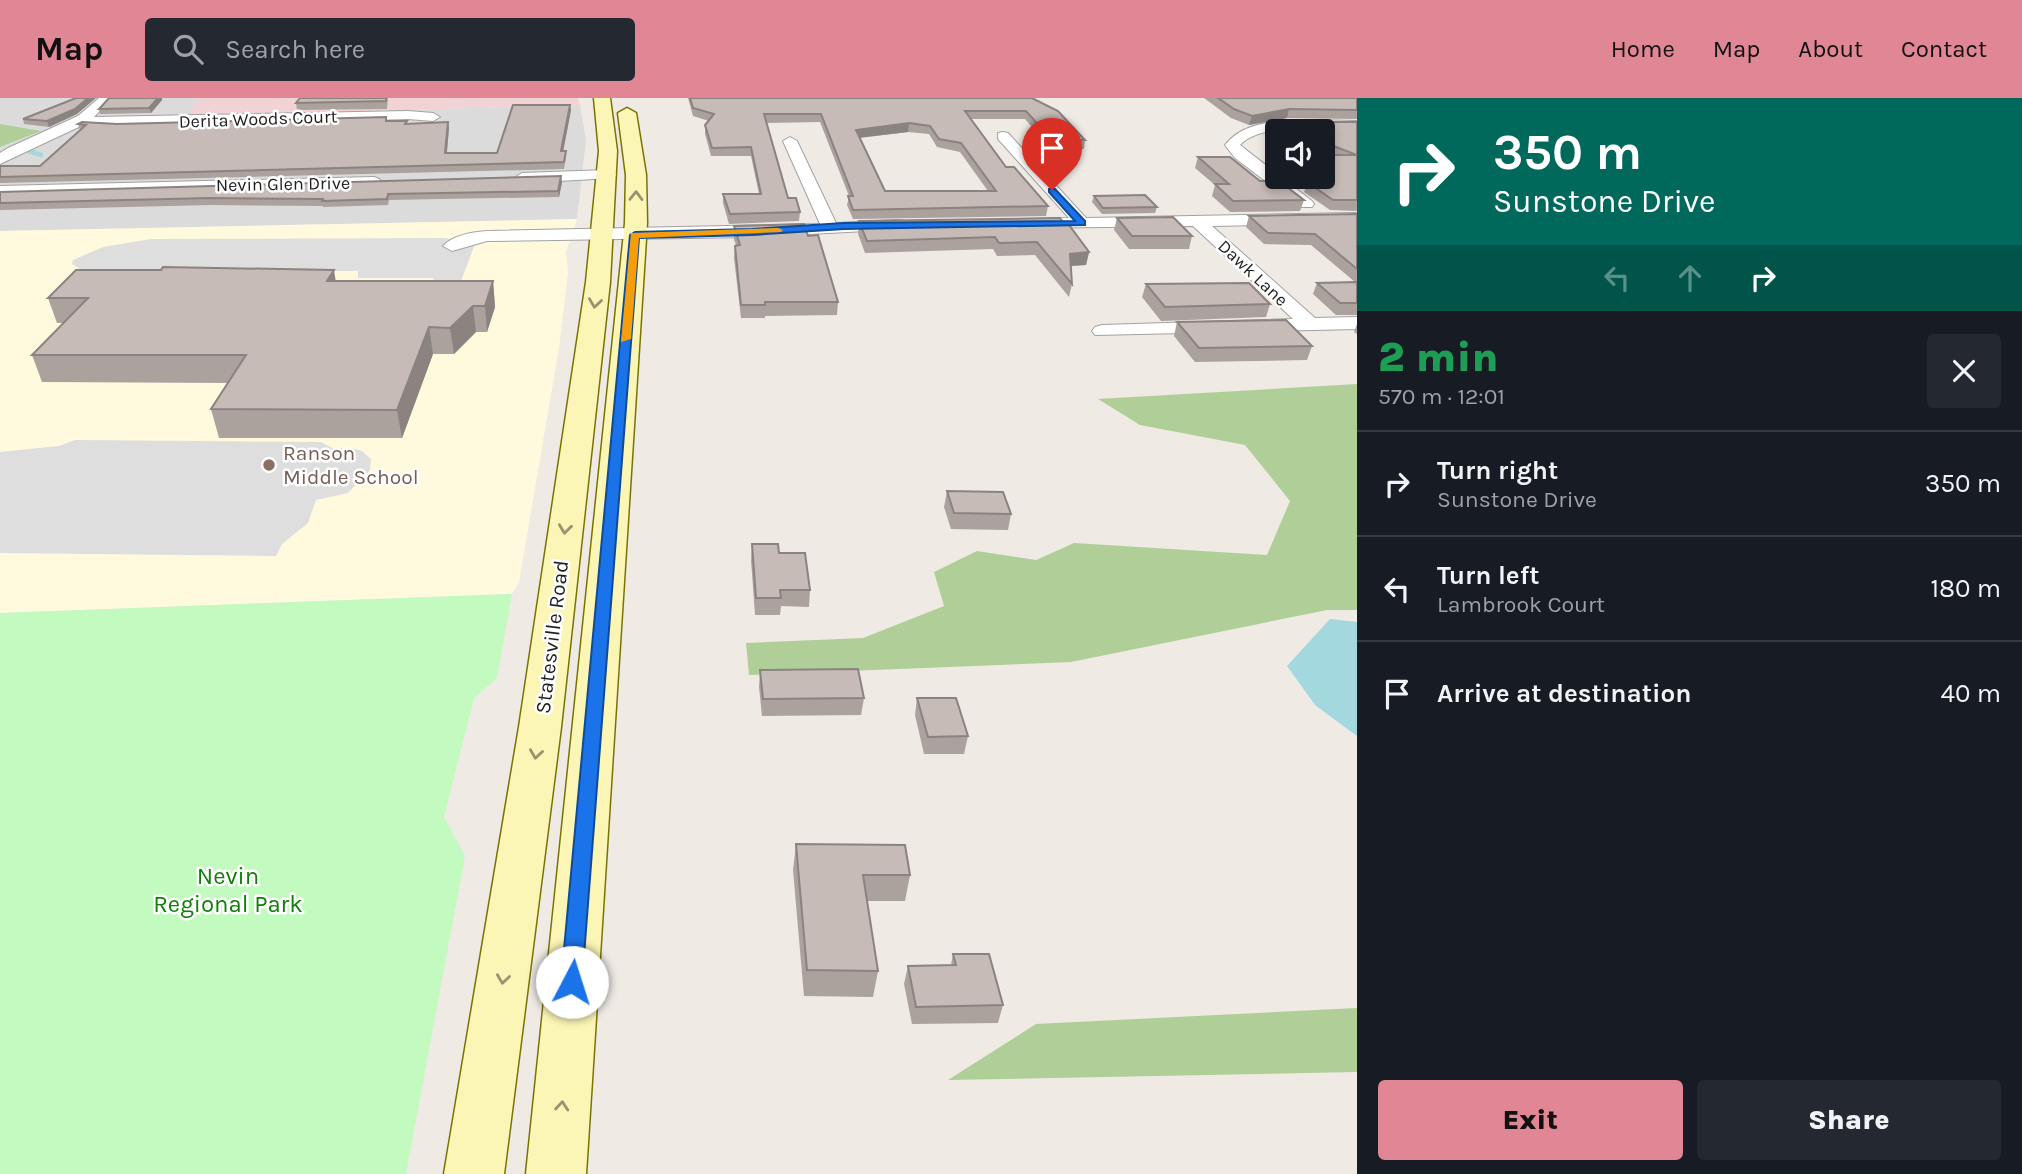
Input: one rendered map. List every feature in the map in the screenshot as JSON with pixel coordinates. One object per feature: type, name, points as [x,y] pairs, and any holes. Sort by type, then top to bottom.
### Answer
[{"type":"main road","name":"Statesville Road","points":[[556,1174],[619,235],[608,175],[602,98]]},
{"type":"main road","name":"Statesville Road","points":[[474,1174],[540,727],[619,235],[636,174],[624,98]]},
{"type":"street","points":[[0,160],[20,146],[84,121],[96,113],[106,98]]},
{"type":"street","name":"Derita Woods Court","points":[[84,121],[120,123],[408,115],[433,117]]},
{"type":"street","points":[[1326,219],[1240,155],[1232,145],[1241,134],[1254,130],[1357,125]]},
{"type":"street","points":[[1003,136],[1082,223]]},
{"type":"street","points":[[790,141],[830,227]]},
{"type":"street","points":[[502,178],[608,175]]},
{"type":"street","name":"Nevin Glen Drive","points":[[0,191],[393,181]]},
{"type":"street","points":[[1012,224],[1357,218]]},
{"type":"street","name":"Dawk Lane","points":[[1197,221],[1310,324]]},
{"type":"street","points":[[452,246],[474,237],[487,236],[752,232],[914,225]]},
{"type":"street","points":[[1102,331],[1357,323]]},
{"type":"shaded area","points":[[0,98],[197,98],[191,116],[580,105],[586,140],[577,219],[0,231]]},
{"type":"shaded area","points":[[197,98],[578,98],[580,105],[190,116]]},
{"type":"shaded area","name":"Ranson Middle School","points":[[577,219],[566,252],[568,273],[559,348],[519,582],[512,594],[0,613],[0,231]]},
{"type":"shaded area","points":[[443,238],[475,244],[461,281],[433,281],[434,278],[358,278],[358,271],[81,270],[72,264],[73,260],[103,247],[151,239]]},
{"type":"shaded area","points":[[75,440],[321,442],[332,448],[362,451],[371,459],[370,470],[348,493],[316,500],[308,523],[282,544],[276,556],[0,553],[0,452],[59,446]]},
{"type":"green space","points":[[0,124],[41,131],[0,147]]},
{"type":"green space","points":[[1357,384],[1357,610],[1327,610],[1071,662],[749,675],[746,643],[863,638],[944,606],[934,572],[977,551],[1036,560],[1074,543],[1267,555],[1290,501],[1245,445],[1140,425],[1098,399]]},
{"type":"green space","name":"Nevin Regional Park","points":[[512,594],[497,678],[474,698],[444,817],[465,856],[406,1174],[0,1174],[0,613]]},
{"type":"green space","points":[[1357,1008],[1357,1072],[948,1080],[1036,1024]]},
{"type":"water","points":[[1330,619],[1357,622],[1357,736],[1315,705],[1287,666]]},
{"type":"building","points":[[76,98],[88,98],[75,109],[47,121],[23,119]]},
{"type":"building","points":[[109,98],[158,98],[149,108],[99,109]]},
{"type":"building","points":[[300,98],[386,98],[386,101],[296,103]]},
{"type":"building","points":[[690,98],[1032,98],[1058,111],[1085,140],[1052,140],[1026,111],[965,111],[1006,167],[1014,167],[1048,206],[853,210],[848,196],[853,196],[821,114],[764,114],[788,198],[796,198],[800,212],[730,214],[723,194],[761,194],[751,147],[712,148],[705,125],[714,114],[693,108]],"holes":[[[909,123],[930,126],[939,139],[961,143],[996,191],[885,191],[856,130]]]},
{"type":"building","points":[[1218,98],[1357,98],[1357,110],[1289,109],[1252,116],[1234,109]]},
{"type":"building","points":[[513,105],[570,105],[561,151],[566,151],[564,162],[0,177],[0,166],[40,166],[86,125],[78,124],[82,122],[117,124],[386,117],[386,121],[407,121],[405,124],[448,122],[445,153],[497,153]]},
{"type":"building","points":[[1335,122],[1357,122],[1357,155],[1335,147]]},
{"type":"building","points":[[1335,155],[1357,155],[1357,200],[1333,200],[1317,189],[1335,189]]},
{"type":"building","points":[[1198,157],[1230,157],[1260,181],[1265,181],[1265,189],[1290,189],[1304,200],[1233,201],[1215,184],[1229,184]]},
{"type":"building","points":[[561,176],[558,191],[388,194],[387,199],[322,201],[323,199],[210,198],[0,203],[0,192]]},
{"type":"building","points":[[1145,195],[1157,207],[1103,208],[1094,196]]},
{"type":"building","points":[[1357,214],[1357,269],[1315,234],[1268,233],[1249,216]]},
{"type":"building","points":[[1173,217],[1192,236],[1132,236],[1117,218]]},
{"type":"building","points":[[1060,218],[1065,225],[1069,225],[1089,252],[1070,254],[1072,284],[1037,242],[999,243],[995,237],[867,241],[859,221]]},
{"type":"building","points":[[804,224],[808,236],[818,235],[838,302],[765,302],[765,305],[741,305],[735,246],[740,245],[734,226]]},
{"type":"building","points":[[163,267],[334,270],[327,281],[493,281],[485,306],[473,306],[450,328],[429,327],[397,410],[211,409],[246,355],[32,355],[88,298],[48,298],[76,270],[161,270]]},
{"type":"building","points":[[1357,282],[1357,303],[1340,303],[1317,283]]},
{"type":"building","points":[[1249,283],[1270,304],[1165,307],[1146,284]]},
{"type":"building","points":[[1286,320],[1312,346],[1199,348],[1177,322]]},
{"type":"building","points":[[947,491],[1003,492],[1011,514],[954,513]]},
{"type":"building","points":[[752,544],[778,544],[779,553],[805,553],[810,590],[780,590],[781,598],[756,598]]},
{"type":"building","points":[[858,669],[864,698],[763,699],[760,670]]},
{"type":"building","points":[[917,698],[956,698],[968,736],[928,737]]},
{"type":"building","points":[[796,844],[905,845],[910,875],[863,875],[878,971],[807,970]]},
{"type":"building","points":[[953,954],[989,954],[1003,1005],[916,1007],[908,966],[956,965]]},
{"type":"waterway","points":[[29,151],[41,155]]},
{"type":"slow traffic","points":[[625,339],[635,235],[778,230]]},
{"type":"place","name":"Ranson Middle School","points":[[269,465]]},
{"type":"route","points":[[572,982],[635,235],[844,226],[1082,223],[1052,190]]}]
